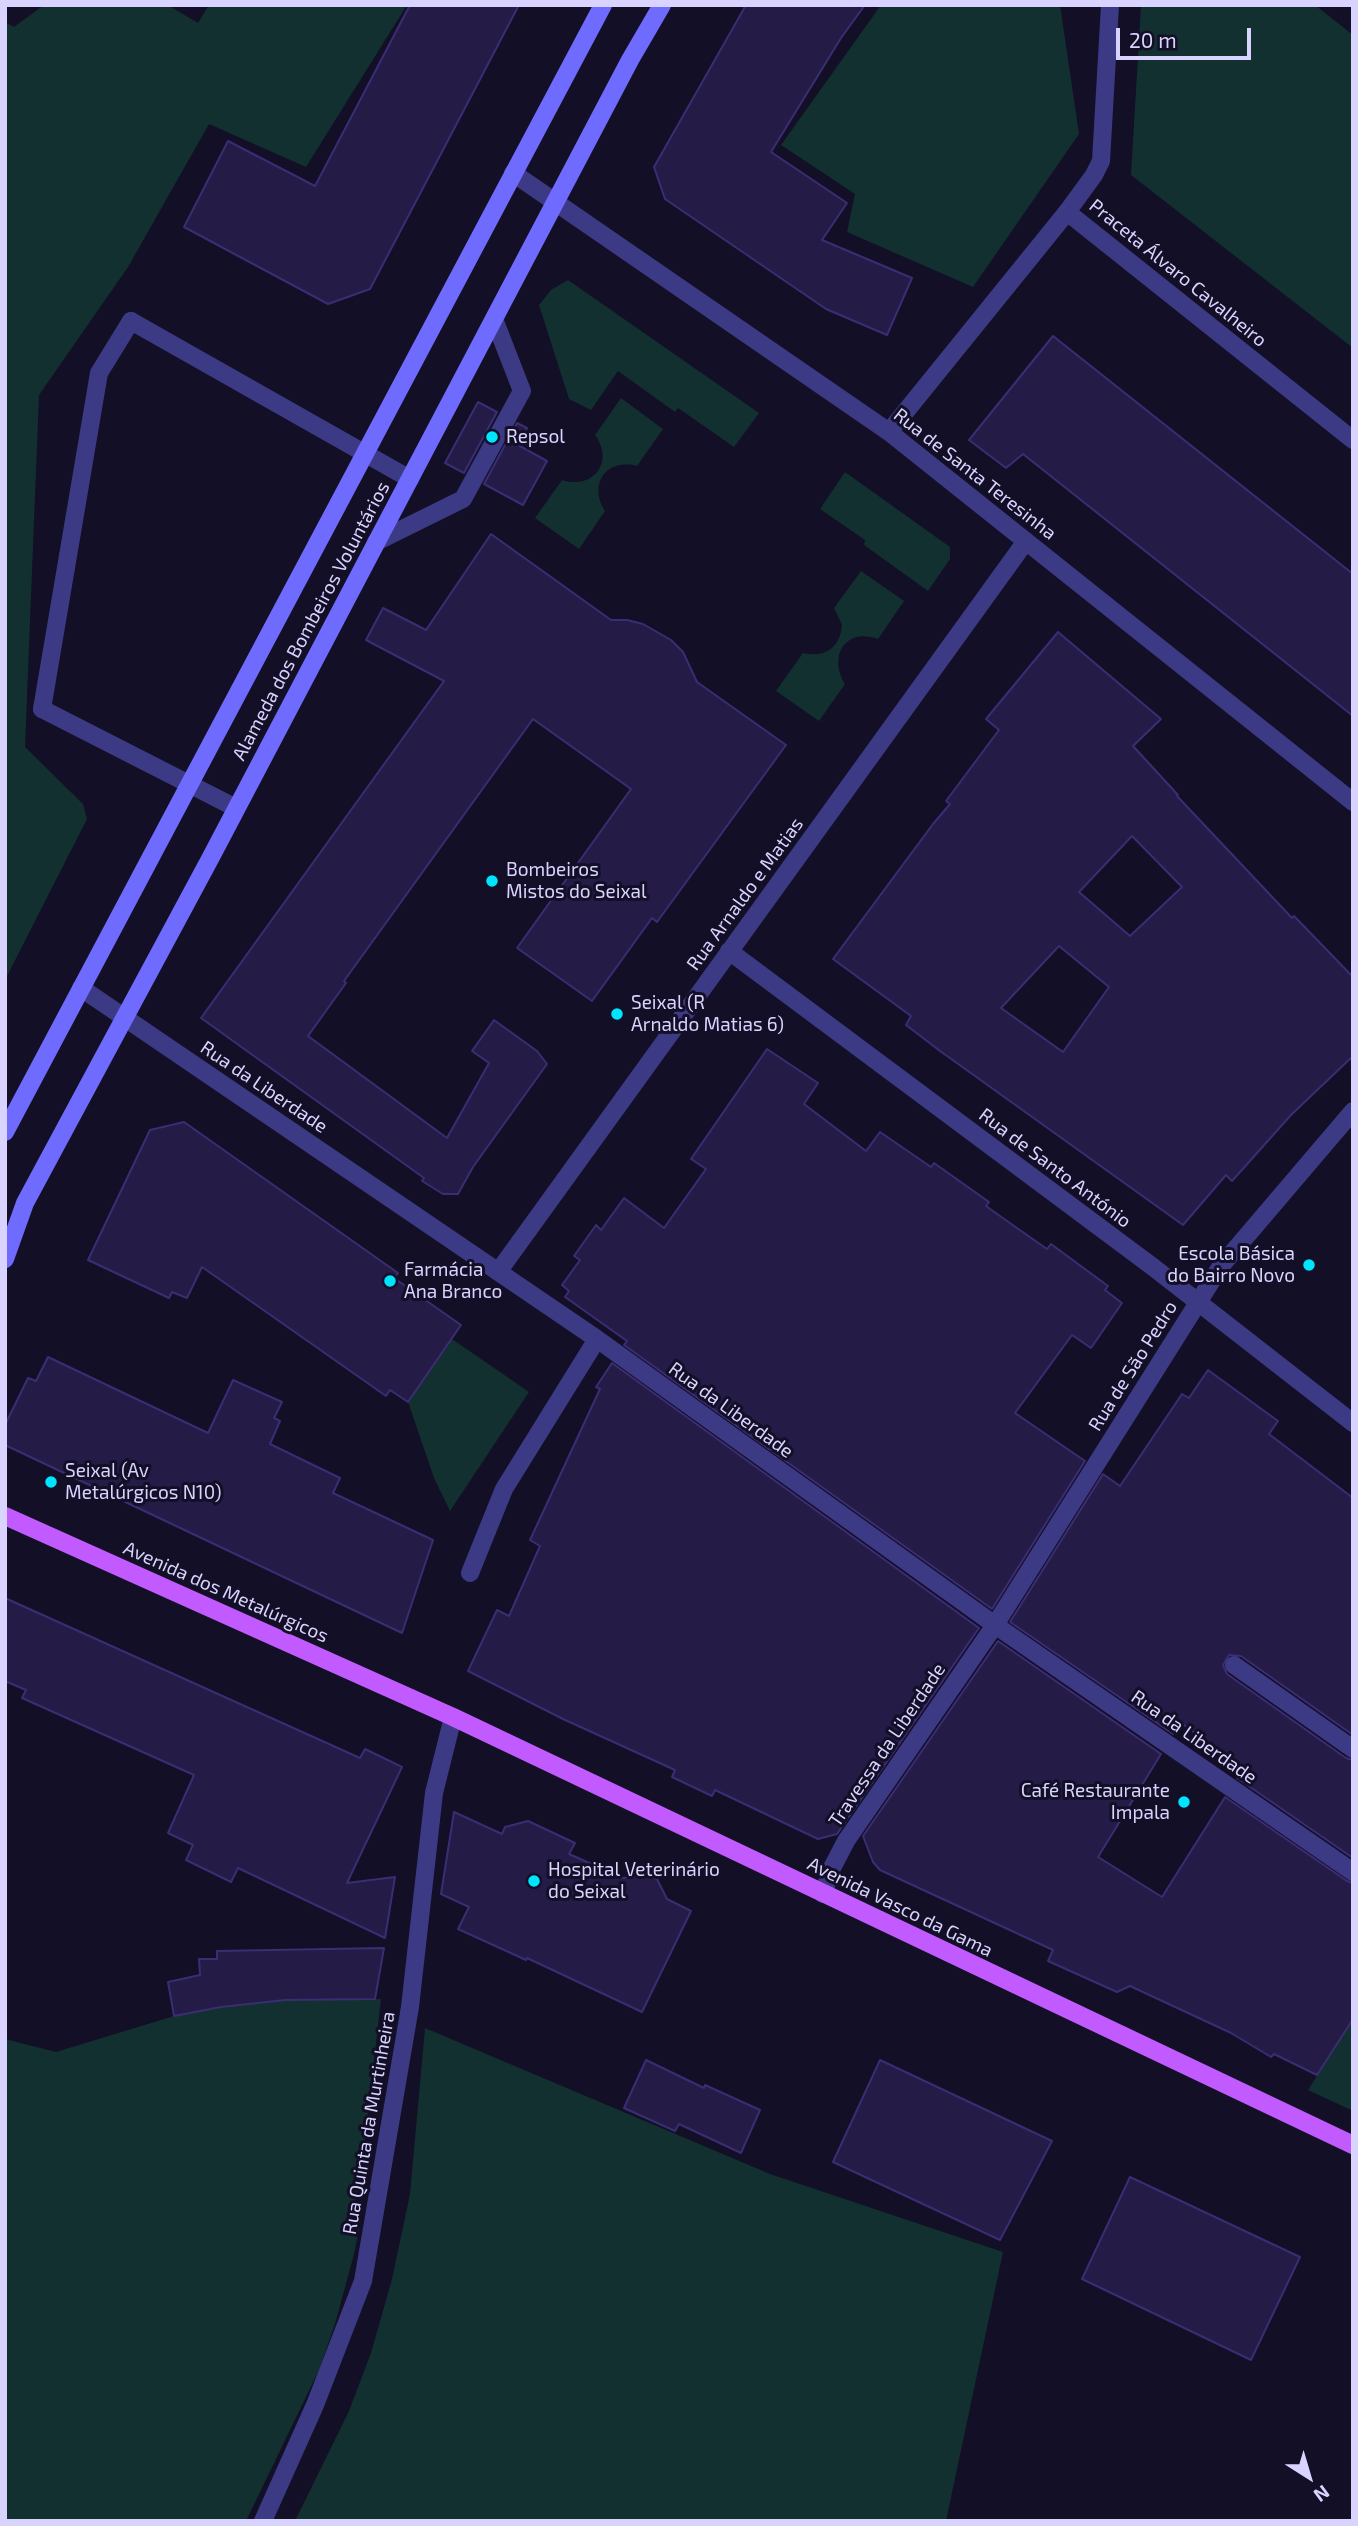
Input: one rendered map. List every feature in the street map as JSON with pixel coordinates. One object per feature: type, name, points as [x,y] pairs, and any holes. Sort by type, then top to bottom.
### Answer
[{"type":"main road","name":"Alameda dos Bombeiros Voluntários","points":[[5,1132],[603,5]]},
{"type":"main road","name":"Alameda dos Bombeiros Voluntários","points":[[5,1259],[25,1203],[630,60],[662,5]]},
{"type":"main road","name":"Avenida dos Metalúrgicos","points":[[5,1516],[430,1706]]},
{"type":"main road","name":"Avenida Vasco da Gama","points":[[430,1706],[1353,2145]]},
{"type":"street","points":[[1067,212],[1094,175],[1101,160],[1110,5]]},
{"type":"street","name":"Rua de Santa Teresinha","points":[[513,173],[889,432],[1353,802]]},
{"type":"street","name":"Praceta Álvaro Cavalheiro","points":[[889,432],[1067,212],[1353,440]]},
{"type":"street","points":[[376,542],[463,499],[523,391],[494,319]]},
{"type":"street","points":[[236,807],[42,709],[99,373],[131,321],[410,479]]},
{"type":"street","name":"Rua Arnaldo e Matias","points":[[498,1272],[1026,541]]},
{"type":"street","name":"Rua de Santo António","points":[[729,951],[1198,1302],[1353,1423]]},
{"type":"street","name":"Rua da Liberdade","points":[[81,988],[597,1339],[995,1625],[1353,1872]]},
{"type":"street","name":"Rua de São Pedro","points":[[995,1625],[1221,1266],[1353,1111]]},
{"type":"street","points":[[470,1573],[504,1489],[597,1339]]},
{"type":"street","name":"Travessa da Liberdade","points":[[823,1894],[832,1868],[846,1842],[995,1625]]},
{"type":"street","points":[[1234,1665],[1353,1749]]},
{"type":"street","name":"Rua Quinta da Murtinheira","points":[[263,2521],[315,2405],[363,2281],[410,2007],[434,1793],[453,1717]]},
{"type":"green space","points":[[44,5],[168,5],[198,23],[209,5],[407,5],[306,167],[209,124],[128,267],[39,395],[25,747],[83,804],[87,819],[5,980],[5,22],[14,27]]},
{"type":"green space","points":[[881,5],[1060,5],[1079,134],[973,287],[847,232],[855,194],[781,145]]},
{"type":"green space","points":[[1141,5],[1315,5],[1353,35],[1353,348],[1131,175]]},
{"type":"green space","points":[[568,280],[759,413],[734,447],[678,408],[675,412],[618,371],[591,410],[569,399],[539,305],[551,290]]},
{"type":"green space","points":[[621,398],[663,429],[637,466],[617,466],[603,475],[598,491],[605,511],[579,549],[535,518],[562,480],[583,481],[598,471],[603,455],[595,435]]},
{"type":"green space","points":[[845,472],[950,547],[950,559],[928,591],[864,545],[865,540],[820,509]]},
{"type":"green space","points":[[861,571],[904,601],[878,639],[857,637],[843,647],[838,664],[845,684],[819,721],[776,691],[803,653],[818,654],[835,645],[842,625],[834,608]]},
{"type":"green space","points":[[452,1339],[529,1392],[450,1511],[434,1478],[408,1402]]},
{"type":"green space","points":[[381,1999],[356,2200],[361,2221],[353,2258],[319,2370],[246,2521],[5,2521],[5,2039],[56,2052],[174,2016],[221,2007],[285,2000]]},
{"type":"green space","points":[[1353,2019],[1353,2111],[1308,2090]]},
{"type":"green space","points":[[425,2028],[770,2174],[1003,2252],[946,2521],[295,2521],[349,2411],[371,2353],[392,2279],[410,2194]]},
{"type":"building","points":[[410,5],[519,5],[370,289],[328,304],[184,227],[228,141],[315,186]]},
{"type":"building","points":[[746,5],[865,5],[841,38],[771,152],[847,203],[822,240],[912,278],[887,335],[826,309],[665,199],[654,167]]},
{"type":"building","points":[[1053,336],[1353,574],[1353,716],[1023,454],[1006,468],[969,440]]},
{"type":"building","points":[[478,402],[497,412],[464,473],[445,463]]},
{"type":"building","points":[[517,423],[527,428],[518,445],[547,461],[523,505],[484,484]]},
{"type":"building","points":[[491,534],[611,620],[643,624],[671,640],[683,652],[697,682],[786,745],[657,922],[652,918],[592,1001],[517,948],[631,789],[533,719],[344,981],[346,983],[308,1036],[447,1138],[489,1063],[472,1051],[494,1020],[537,1051],[547,1064],[473,1167],[458,1194],[443,1194],[201,1018],[444,681],[366,640],[383,608],[426,630]]},
{"type":"building","points":[[1058,632],[1161,719],[1133,746],[1292,918],[1294,916],[1353,977],[1353,1056],[1291,1115],[1232,1181],[1226,1175],[1183,1225],[940,1051],[906,1025],[911,1016],[833,959],[950,804],[946,801],[999,730],[986,719]],"holes":[[[1132,836],[1182,887],[1130,936],[1079,892]],[[1059,946],[1109,987],[1063,1052],[1001,1008]]]},
{"type":"building","points":[[767,1049],[818,1083],[804,1104],[866,1151],[880,1132],[931,1167],[934,1163],[989,1202],[986,1206],[1017,1228],[1047,1249],[1051,1244],[1108,1286],[1105,1290],[1122,1303],[1091,1348],[1072,1335],[1015,1413],[1085,1461],[992,1609],[624,1345],[627,1341],[565,1297],[569,1291],[562,1285],[580,1260],[574,1256],[596,1225],[601,1230],[624,1198],[664,1228],[706,1169],[691,1159]]},
{"type":"building","points":[[184,1122],[398,1273],[394,1278],[461,1325],[408,1402],[390,1390],[386,1396],[202,1267],[187,1298],[172,1292],[169,1298],[88,1260],[150,1130]]},
{"type":"building","points":[[48,1357],[208,1433],[233,1380],[282,1402],[274,1418],[280,1421],[270,1444],[340,1478],[333,1493],[433,1540],[402,1633],[5,1445],[5,1425],[28,1378],[36,1381]]},
{"type":"building","points":[[612,1363],[979,1628],[837,1834],[818,1839],[715,1790],[712,1796],[672,1777],[675,1770],[563,1719],[468,1671],[497,1610],[509,1616],[540,1546],[530,1540],[600,1389],[596,1387]]},
{"type":"building","points":[[1208,1370],[1278,1421],[1269,1434],[1353,1498],[1353,1735],[1241,1656],[1229,1655],[1223,1665],[1227,1674],[1346,1758],[1353,1760],[1353,1858],[1237,1778],[1243,1767],[1181,1723],[1173,1734],[1010,1622],[1103,1474],[1120,1486],[1182,1394],[1189,1398]]},
{"type":"building","points":[[5,1598],[360,1758],[365,1749],[402,1767],[347,1883],[395,1877],[385,1938],[238,1868],[231,1882],[186,1860],[193,1845],[168,1833],[194,1775],[22,1698],[26,1690],[5,1681]]},
{"type":"building","points":[[998,1641],[1161,1754],[1098,1857],[1162,1897],[1225,1797],[1353,1883],[1353,2019],[1317,2075],[1274,2054],[1271,2057],[1231,2033],[1130,1986],[1117,1992],[1048,1961],[1053,1950],[880,1870],[873,1862],[863,1836]]},
{"type":"building","points":[[454,1812],[502,1834],[505,1827],[528,1821],[575,1843],[569,1854],[623,1878],[645,1874],[657,1879],[667,1899],[691,1911],[642,2012],[458,1929],[469,1907],[441,1894]]},
{"type":"building","points":[[384,1948],[375,1999],[285,2000],[221,2007],[174,2016],[168,1982],[200,1975],[199,1959],[217,1959],[217,1951]]},
{"type":"building","points":[[646,2060],[704,2088],[705,2085],[760,2110],[741,2153],[679,2124],[675,2131],[624,2108]]},
{"type":"building","points":[[880,2060],[1052,2141],[1000,2240],[833,2162]]},
{"type":"building","points":[[1130,2177],[1300,2257],[1251,2360],[1082,2279]]},
{"type":"place","name":"Repsol","points":[[492,437]]},
{"type":"place","name":"Bombeiros Mistos do Seixal","points":[[492,881]]},
{"type":"place","name":"Seixal (R Arnaldo Matias 6)","points":[[617,1014]]},
{"type":"place","name":"Escola Básica do Bairro Novo","points":[[1309,1265]]},
{"type":"place","name":"Farmácia Ana Branco","points":[[390,1281]]},
{"type":"place","name":"Seixal (Av Metalúrgicos N10)","points":[[51,1482]]},
{"type":"place","name":"Café Restaurante Impala","points":[[1184,1802]]},
{"type":"place","name":"Hospital Veterinário do Seixal","points":[[534,1881]]}]
